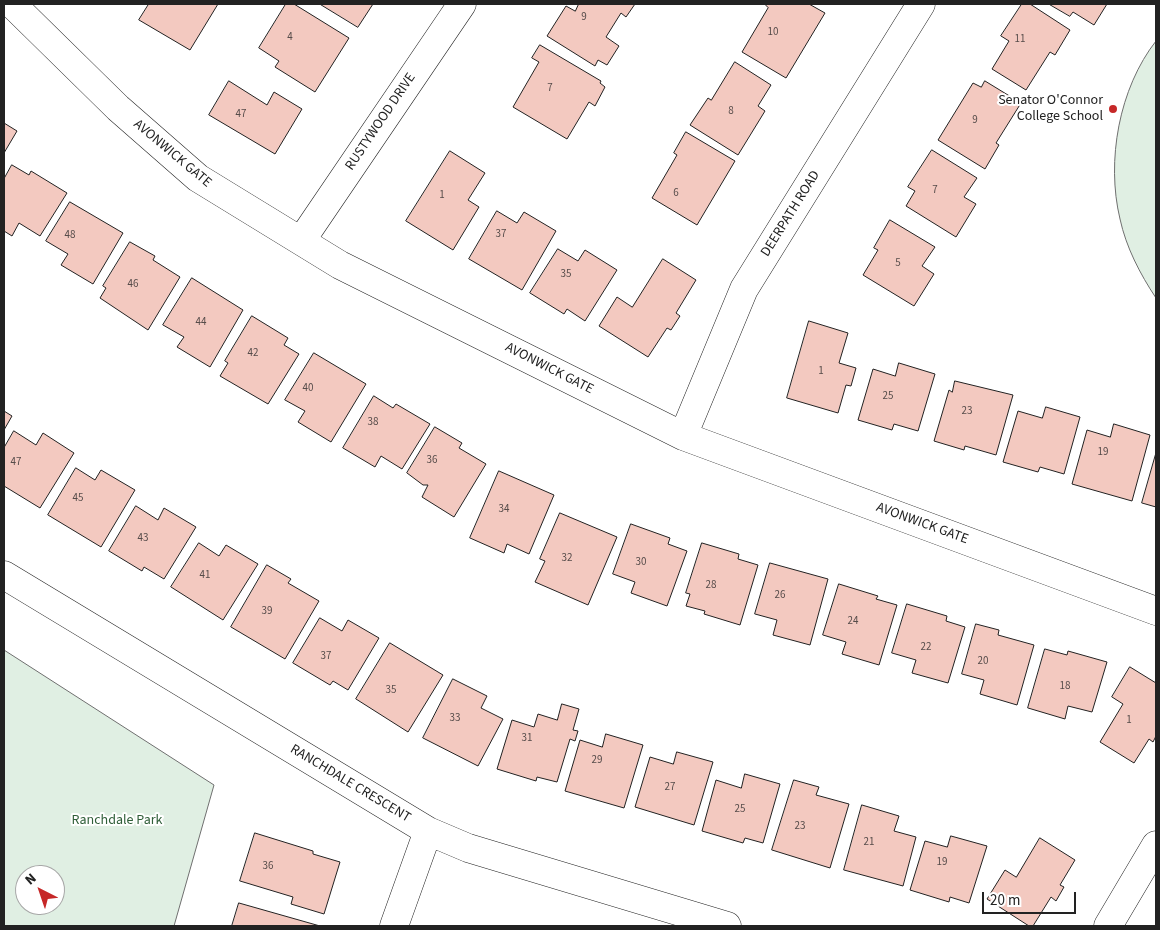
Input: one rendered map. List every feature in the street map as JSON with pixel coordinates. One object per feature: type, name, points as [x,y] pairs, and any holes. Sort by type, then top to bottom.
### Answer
[{"type":"street","name":"AVONWICK GATE","points":[[12,4],[118,108],[198,178],[340,264],[683,436],[1156,611]]},
{"type":"street","name":"RUSTYWOOD DRIVE","points":[[301,241],[462,4]]},
{"type":"street","name":"DEERPATH ROAD","points":[[683,436],[744,289],[921,4]]},
{"type":"street","name":"RANCHDALE CRESCENT","points":[[4,575],[428,831],[468,848],[727,926]]},
{"type":"street","points":[[394,926],[428,831]]},
{"type":"street","points":[[1108,926],[1156,844]]},
{"type":"green space","points":[[1156,41],[1156,298],[1139,270],[1126,240],[1120,219],[1116,197],[1115,150],[1119,126],[1133,80],[1143,60]]},
{"type":"green space","name":"Ranchdale Park","points":[[4,650],[214,785],[174,926],[4,926]]},
{"type":"building","points":[[149,4],[218,4],[190,50],[139,20]]},
{"type":"building","points":[[286,4],[294,4],[349,38],[315,92],[275,67],[279,61],[259,48]]},
{"type":"building","points":[[320,4],[373,4],[358,27]]},
{"type":"building","points":[[579,4],[635,4],[626,17],[621,13],[606,37],[619,46],[607,65],[598,60],[595,66],[547,36],[566,6],[575,11]]},
{"type":"building","points":[[765,4],[809,4],[825,13],[786,78],[742,52],[768,8]]},
{"type":"building","points":[[1022,4],[1030,4],[1070,30],[1055,55],[1050,52],[1026,90],[992,69],[1009,41],[1001,36]]},
{"type":"building","points":[[1049,4],[1107,4],[1094,25],[1073,12],[1070,16]]},
{"type":"building","points":[[540,45],[601,81],[600,83],[605,87],[595,106],[589,102],[567,139],[513,107],[539,62],[532,58]]},
{"type":"building","points":[[735,62],[771,85],[758,106],[765,111],[738,155],[690,125],[708,98],[711,100]]},
{"type":"building","points":[[229,81],[267,105],[274,92],[302,109],[275,154],[209,115]]},
{"type":"building","points":[[985,81],[1021,103],[996,143],[999,145],[985,169],[938,140],[973,83],[981,87]]},
{"type":"building","points":[[4,123],[17,131],[4,153]]},
{"type":"building","points":[[686,132],[735,161],[697,225],[652,198],[677,155],[674,153]]},
{"type":"building","points":[[932,150],[977,178],[964,197],[976,204],[956,237],[906,206],[915,191],[908,187]]},
{"type":"building","points":[[450,151],[485,173],[468,200],[479,207],[453,250],[406,221]]},
{"type":"building","points":[[12,165],[29,175],[31,171],[67,193],[40,236],[19,223],[12,236],[4,231],[4,179]]},
{"type":"building","points":[[70,202],[123,233],[93,284],[61,265],[68,254],[46,241]]},
{"type":"building","points":[[497,211],[517,223],[524,212],[556,231],[522,290],[469,259]]},
{"type":"building","points":[[890,220],[935,247],[922,266],[934,274],[914,306],[863,275],[878,250],[874,248]]},
{"type":"building","points":[[130,242],[155,256],[153,260],[180,277],[148,330],[100,298],[106,288],[103,286]]},
{"type":"building","points":[[558,249],[578,261],[585,250],[617,270],[585,321],[567,309],[564,314],[530,293]]},
{"type":"building","points":[[663,259],[696,280],[676,313],[680,316],[671,330],[667,328],[648,357],[599,326],[617,297],[632,307]]},
{"type":"building","points":[[192,278],[243,310],[210,367],[177,347],[184,337],[163,325]]},
{"type":"building","points":[[252,316],[288,338],[284,345],[299,354],[268,404],[220,376],[228,363],[225,361]]},
{"type":"building","points":[[809,321],[848,333],[839,363],[856,368],[851,386],[846,385],[838,413],[787,398]]},
{"type":"building","points":[[314,353],[366,384],[331,442],[298,422],[305,411],[285,400]]},
{"type":"building","points":[[899,363],[935,374],[918,431],[894,424],[892,430],[858,420],[873,369],[895,376]]},
{"type":"building","points":[[955,381],[1013,395],[996,455],[965,446],[964,450],[934,441],[949,390],[952,392]]},
{"type":"building","points":[[374,396],[393,408],[396,404],[430,424],[402,469],[381,456],[375,467],[343,448]]},
{"type":"building","points":[[1046,407],[1080,417],[1064,474],[1040,467],[1038,472],[1003,462],[1018,411],[1042,418]]},
{"type":"building","points":[[4,411],[12,416],[4,430]]},
{"type":"building","points":[[1114,424],[1150,435],[1132,501],[1072,484],[1087,430],[1110,437]]},
{"type":"building","points":[[435,427],[462,443],[459,448],[486,464],[454,517],[422,497],[428,485],[423,485],[407,473]]},
{"type":"building","points":[[14,431],[36,445],[43,433],[74,453],[40,508],[4,486],[4,448]]},
{"type":"building","points":[[1156,453],[1156,507],[1142,503]]},
{"type":"building","points":[[76,468],[95,480],[101,470],[135,490],[101,547],[48,515]]},
{"type":"building","points":[[499,471],[554,495],[529,554],[507,544],[504,553],[470,538]]},
{"type":"building","points":[[136,506],[158,520],[164,508],[196,527],[164,579],[144,567],[142,571],[109,551]]},
{"type":"building","points":[[560,513],[617,537],[588,605],[535,582],[545,561],[540,559]]},
{"type":"building","points":[[631,524],[670,538],[668,544],[687,551],[667,606],[631,593],[635,582],[613,574]]},
{"type":"building","points":[[199,543],[219,556],[226,545],[258,564],[223,620],[171,587]]},
{"type":"building","points":[[702,543],[739,554],[738,559],[758,565],[740,625],[704,614],[705,611],[686,606],[690,594],[686,593]]},
{"type":"building","points":[[770,563],[828,579],[810,645],[773,635],[777,620],[755,614]]},
{"type":"building","points":[[267,565],[291,579],[288,583],[319,601],[285,659],[231,627]]},
{"type":"building","points":[[839,584],[878,596],[876,599],[897,605],[879,665],[842,654],[846,642],[823,635]]},
{"type":"building","points":[[907,604],[947,616],[946,621],[965,627],[948,683],[912,673],[916,660],[892,653]]},
{"type":"building","points":[[320,618],[342,631],[348,620],[379,638],[348,690],[333,681],[330,685],[293,663]]},
{"type":"building","points":[[976,624],[999,630],[998,635],[1034,645],[1017,705],[980,694],[984,680],[962,674]]},
{"type":"building","points":[[390,643],[443,675],[408,732],[356,699]]},
{"type":"building","points":[[1045,649],[1067,655],[1068,651],[1107,662],[1092,712],[1068,706],[1065,719],[1028,708]]},
{"type":"building","points":[[1130,667],[1156,683],[1156,736],[1153,742],[1149,739],[1134,763],[1100,742],[1123,704],[1112,697]]},
{"type":"building","points":[[453,679],[487,696],[481,708],[503,719],[478,766],[423,738]]},
{"type":"building","points":[[562,704],[579,709],[573,730],[578,731],[575,741],[570,739],[557,782],[537,777],[536,781],[497,769],[512,720],[534,727],[538,714],[557,720]]},
{"type":"building","points":[[606,734],[643,745],[624,808],[565,791],[580,740],[602,747]]},
{"type":"building","points":[[677,752],[713,762],[694,825],[635,807],[650,757],[673,764]]},
{"type":"building","points":[[745,774],[780,784],[763,843],[745,838],[743,843],[702,831],[716,780],[741,788]]},
{"type":"building","points":[[794,780],[819,787],[816,795],[849,804],[830,868],[772,850]]},
{"type":"building","points":[[862,805],[899,816],[894,831],[916,837],[903,886],[844,870]]},
{"type":"building","points":[[255,833],[313,851],[313,854],[340,862],[324,914],[291,904],[293,897],[240,881]]},
{"type":"building","points":[[951,836],[987,846],[969,903],[950,897],[949,902],[910,890],[925,841],[947,847]]},
{"type":"building","points":[[1040,838],[1075,860],[1060,885],[1064,887],[1056,901],[1051,897],[1033,926],[1029,926],[987,899],[1005,870],[1016,877]]},
{"type":"building","points":[[239,903],[320,926],[232,926]]},
{"type":"place","name":"Senator O'Connor College School","points":[[1113,109]]}]
